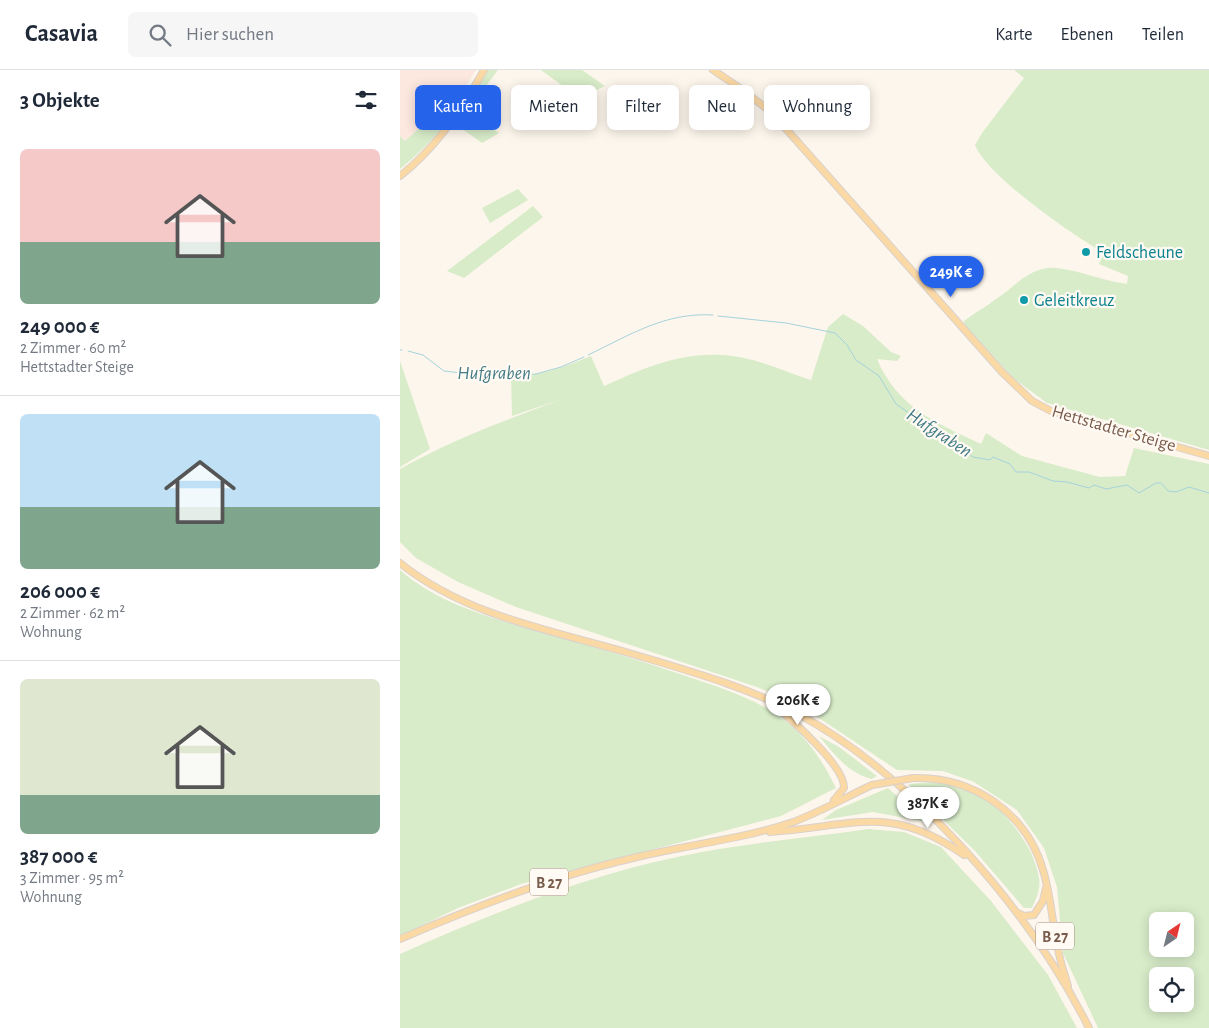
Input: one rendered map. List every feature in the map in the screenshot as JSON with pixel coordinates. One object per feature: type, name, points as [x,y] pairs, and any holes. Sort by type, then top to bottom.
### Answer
[{"type":"main road","points":[[400,176],[419,161],[437,141],[484,70]]},
{"type":"main road","name":"Hettstadter Steige","points":[[713,70],[771,112],[1002,372],[1032,401],[1051,411],[1076,419],[1209,456]]},
{"type":"main road","points":[[400,563],[426,582],[492,614],[692,671],[766,698],[816,724],[865,759],[932,817],[974,862],[1014,911],[1069,992],[1089,1028]]},
{"type":"main road","name":"B 27","points":[[766,698],[800,728],[840,774],[844,788],[828,806]]},
{"type":"main road","name":"B 27","points":[[400,939],[479,907],[565,876],[630,858],[756,832],[794,822],[872,785],[913,778],[931,778],[960,784],[995,802],[1012,817],[1029,838],[1046,879],[1058,953],[1069,992]]},
{"type":"main road","points":[[756,832],[872,820],[890,822],[934,835],[974,862]]},
{"type":"main road","points":[[1014,911],[1029,916],[1037,912],[1045,896],[1046,879]]},
{"type":"shaded area","points":[[400,70],[476,70],[466,85],[415,85],[415,130],[417,130],[405,141],[400,136]]},
{"type":"green space","points":[[488,70],[498,70],[487,85],[480,85]]},
{"type":"green space","points":[[541,70],[582,70],[605,86],[597,90],[597,85],[561,85]]},
{"type":"green space","points":[[1014,70],[1209,70],[1209,450],[1047,403],[1013,378],[964,324],[964,321],[968,318],[1023,278],[1038,270],[1047,268],[1065,269],[1127,284],[1128,276],[1099,264],[1104,253],[1053,219],[1013,188],[996,173],[975,145],[1024,78]]},
{"type":"green space","points":[[417,130],[440,130],[418,154],[400,169],[400,136],[405,141]]},
{"type":"green space","points":[[464,130],[495,130],[499,133],[482,143]]},
{"type":"green space","points":[[518,189],[528,200],[490,223],[482,208]]},
{"type":"green space","points":[[533,206],[543,217],[464,278],[447,271]]},
{"type":"green space","points":[[843,314],[863,326],[891,352],[901,356],[897,361],[877,359],[885,376],[895,390],[920,412],[934,421],[981,444],[986,433],[1022,456],[1100,477],[1125,476],[1134,448],[1209,464],[1209,1028],[1098,1028],[1063,953],[1057,887],[1044,848],[1017,810],[974,782],[943,771],[897,770],[798,704],[757,687],[516,607],[458,582],[416,558],[400,542],[400,469],[459,440],[562,399],[512,416],[511,376],[542,373],[591,356],[604,386],[661,363],[676,359],[691,356],[722,355],[745,358],[767,364],[811,380],[828,327]]},
{"type":"green space","points":[[400,361],[430,449],[400,467]]},
{"type":"green space","points":[[400,570],[444,599],[476,612],[647,663],[713,685],[753,701],[778,716],[804,738],[836,788],[781,816],[521,884],[458,908],[400,936]]},
{"type":"green space","points":[[819,736],[839,747],[877,776],[871,779],[855,772],[836,756]]},
{"type":"green space","points":[[932,782],[956,786],[982,796],[1014,826],[1030,852],[1039,878],[1039,890],[1032,908],[1024,908],[975,851],[909,784]]},
{"type":"green space","points":[[888,788],[926,822],[873,812],[822,820],[836,810]]},
{"type":"green space","points":[[868,829],[904,832],[941,847],[991,901],[1048,975],[1077,1028],[400,1028],[400,954],[437,938],[548,894],[586,881],[663,860],[743,845]]},
{"type":"waterway","name":"Hufgraben","points":[[588,355],[648,326],[663,321],[679,317],[713,315]]},
{"type":"waterway","name":"Hufgraben","points":[[718,316],[786,323],[835,333],[847,345],[856,360],[879,376],[896,404],[973,457],[990,460],[993,457],[1010,464],[1016,472],[1029,472],[1053,481],[1067,482],[1089,488],[1094,485],[1106,489],[1127,485],[1139,493],[1156,483],[1161,483],[1168,491],[1176,492],[1189,487],[1209,493]]},
{"type":"waterway","name":"Hufgraben","points":[[408,351],[423,355],[444,371],[489,376],[536,374],[561,367],[584,357]]},
{"type":"place","name":"Feldscheune","points":[[1086,252]]},
{"type":"place","name":"Geleitkreuz","points":[[1024,300]]}]
